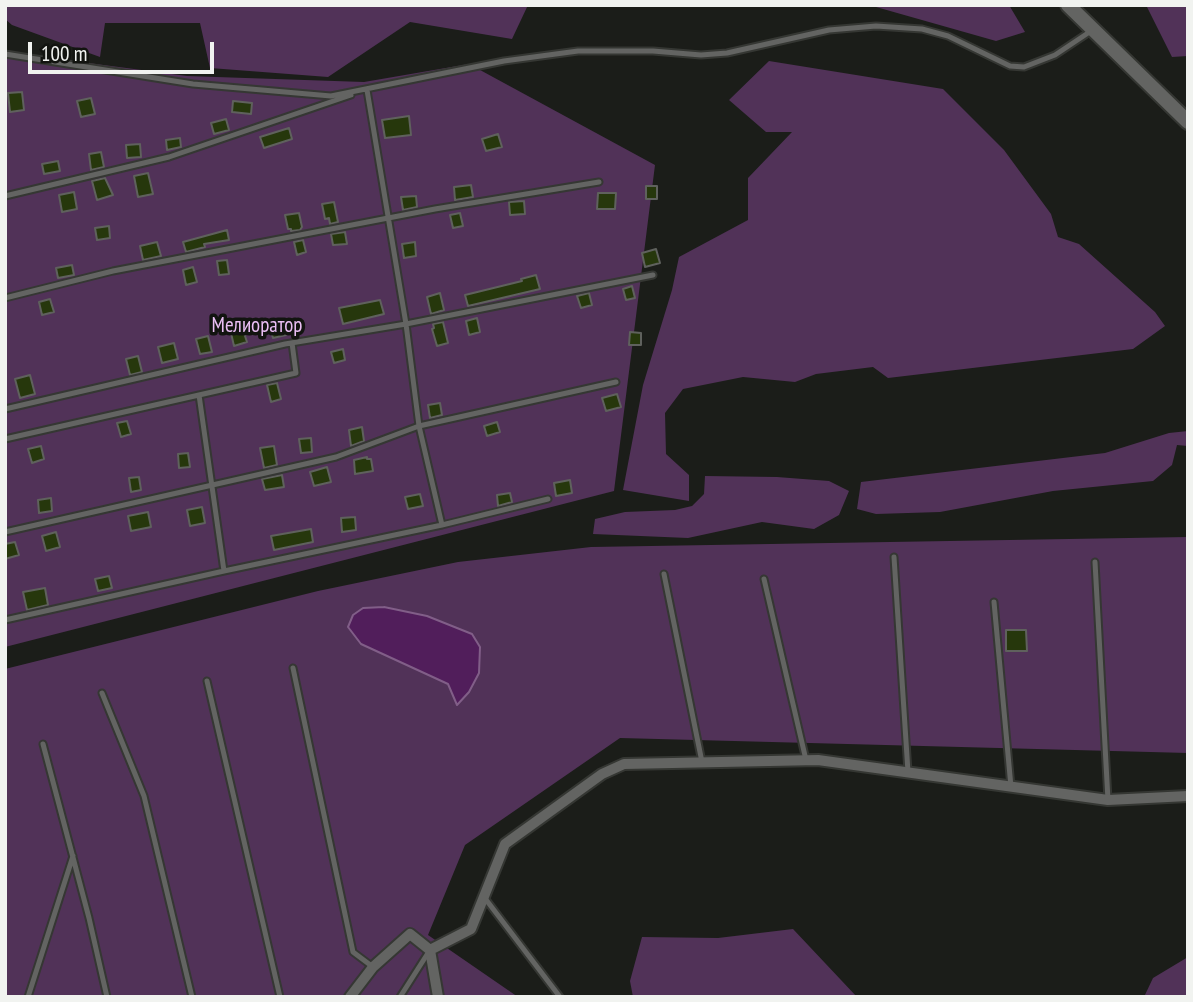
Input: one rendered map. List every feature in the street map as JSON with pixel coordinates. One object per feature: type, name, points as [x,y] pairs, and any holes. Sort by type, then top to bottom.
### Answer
[{"type":"street","points":[[1075,8],[1188,122]]},
{"type":"street","points":[[430,950],[471,929],[505,844],[602,774],[624,764],[806,760],[1108,800],[1188,796]]},
{"type":"street","points":[[350,997],[373,967],[410,934],[430,950],[438,997]]},
{"type":"lane","points":[[5,54],[193,84],[331,96],[504,61],[578,51],[641,50],[701,55],[727,53],[830,30],[876,26],[922,29],[948,36],[1010,66],[1024,67],[1055,55],[1094,29]]},
{"type":"lane","points":[[5,196],[169,157],[368,90]]},
{"type":"lane","points":[[368,90],[406,324],[419,426],[442,525]]},
{"type":"lane","points":[[5,298],[113,271],[599,182]]},
{"type":"lane","points":[[5,409],[292,343],[406,324],[653,275]]},
{"type":"lane","points":[[5,439],[296,373],[292,343]]},
{"type":"lane","points":[[5,532],[336,457],[419,426],[616,382]]},
{"type":"lane","points":[[199,395],[224,570]]},
{"type":"lane","points":[[5,621],[224,570],[442,525],[548,499]]},
{"type":"lane","points":[[894,557],[908,772]]},
{"type":"lane","points":[[1095,562],[1108,800]]},
{"type":"lane","points":[[664,574],[702,762]]},
{"type":"lane","points":[[764,579],[806,760]]},
{"type":"lane","points":[[994,602],[1011,787]]},
{"type":"lane","points":[[293,668],[353,952],[373,967]]},
{"type":"lane","points":[[207,681],[280,997]]},
{"type":"lane","points":[[102,693],[144,796],[192,997]]},
{"type":"lane","points":[[43,744],[107,997]]},
{"type":"lane","points":[[29,997],[72,856]]},
{"type":"lane","points":[[484,897],[560,997]]},
{"type":"lane","points":[[400,997],[430,950]]},
{"type":"green space","points":[[5,5],[528,5],[512,39],[410,22],[328,77],[210,68],[200,23],[105,23],[100,57],[12,25],[5,19]]},
{"type":"green space","points":[[869,5],[1009,5],[1025,32],[996,41]]},
{"type":"green space","points":[[1146,5],[1188,5],[1188,56],[1172,57]]},
{"type":"green space","name":"Мелиоратор","points":[[5,52],[187,76],[364,82],[469,64],[655,165],[614,491],[5,647]]},
{"type":"green space","points":[[769,61],[943,89],[1004,150],[1051,214],[1058,237],[1079,244],[1155,312],[1165,326],[1133,349],[888,378],[873,367],[816,374],[795,382],[743,377],[683,389],[665,413],[666,454],[689,475],[689,501],[623,490],[643,385],[672,290],[679,257],[748,220],[748,178],[792,132],[766,132],[729,100]]},
{"type":"green space","points":[[1188,431],[1188,446],[1177,445],[1172,465],[1153,481],[1053,491],[940,512],[876,514],[857,509],[861,482],[1105,453],[1169,433]]},
{"type":"green space","points":[[705,476],[829,481],[849,491],[839,515],[814,529],[762,522],[688,538],[593,534],[595,519],[625,512],[675,510],[692,506],[704,494]]},
{"type":"green space","points":[[1188,537],[1188,753],[620,738],[465,845],[428,935],[518,997],[5,997],[5,669],[318,591],[458,562],[591,547]]},
{"type":"green space","points":[[793,929],[857,997],[633,997],[630,981],[642,937],[718,938]]},
{"type":"green space","points":[[1188,957],[1188,997],[1144,997],[1153,978]]},
{"type":"shaded area","points":[[384,607],[427,616],[472,634],[480,647],[479,673],[469,692],[457,705],[448,684],[361,644],[348,627],[353,615],[363,608]]},
{"type":"building","points":[[22,92],[24,110],[10,112],[8,93]]},
{"type":"building","points":[[91,98],[95,114],[81,117],[77,101]]},
{"type":"building","points":[[233,101],[252,103],[251,114],[232,112]]},
{"type":"building","points":[[409,116],[411,135],[385,138],[382,120]]},
{"type":"building","points":[[226,119],[229,130],[214,134],[211,123]]},
{"type":"building","points":[[289,128],[292,139],[264,148],[260,137]]},
{"type":"building","points":[[498,134],[502,147],[486,151],[482,139]]},
{"type":"building","points":[[180,138],[181,147],[167,150],[166,140]]},
{"type":"building","points":[[140,144],[141,157],[127,158],[126,145]]},
{"type":"building","points":[[101,152],[104,167],[91,170],[89,154]]},
{"type":"building","points":[[58,161],[60,171],[44,174],[42,164]]},
{"type":"building","points":[[148,173],[153,194],[138,197],[134,176]]},
{"type":"building","points":[[105,178],[113,195],[97,200],[92,181]]},
{"type":"building","points":[[471,185],[473,197],[455,200],[454,187]]},
{"type":"building","points":[[646,186],[657,186],[657,199],[646,199]]},
{"type":"building","points":[[74,192],[77,209],[62,212],[59,195]]},
{"type":"building","points":[[598,193],[616,193],[615,209],[597,209]]},
{"type":"building","points":[[416,196],[417,207],[403,210],[401,197]]},
{"type":"building","points":[[524,201],[525,214],[510,215],[509,202]]},
{"type":"building","points":[[334,202],[338,222],[330,224],[329,218],[325,219],[322,204]]},
{"type":"building","points":[[299,213],[302,227],[300,230],[291,231],[288,229],[285,215]]},
{"type":"building","points":[[460,213],[463,226],[453,228],[450,215]]},
{"type":"building","points":[[109,226],[110,238],[97,240],[95,228]]},
{"type":"building","points":[[227,230],[229,240],[204,244],[205,247],[186,252],[183,242]]},
{"type":"building","points":[[345,232],[347,244],[333,245],[331,234]]},
{"type":"building","points":[[303,240],[306,252],[297,255],[294,242]]},
{"type":"building","points":[[157,242],[161,256],[143,260],[140,246]]},
{"type":"building","points":[[415,242],[416,256],[404,258],[402,244]]},
{"type":"building","points":[[656,249],[660,263],[645,267],[642,253]]},
{"type":"building","points":[[227,260],[229,274],[219,275],[217,261]]},
{"type":"building","points":[[72,265],[74,275],[58,278],[56,268]]},
{"type":"building","points":[[193,267],[197,282],[186,285],[183,270]]},
{"type":"building","points":[[536,275],[540,289],[468,306],[465,295]]},
{"type":"building","points":[[632,286],[635,298],[626,300],[623,289]]},
{"type":"building","points":[[440,293],[444,310],[431,314],[427,297]]},
{"type":"building","points":[[589,293],[592,305],[581,308],[577,296]]},
{"type":"building","points":[[50,299],[54,312],[42,315],[39,302]]},
{"type":"building","points":[[380,300],[384,314],[343,324],[339,308]]},
{"type":"building","points":[[477,318],[480,332],[469,335],[466,321]]},
{"type":"building","points":[[282,319],[286,335],[273,338],[268,322]]},
{"type":"building","points":[[443,322],[448,343],[437,346],[433,324]]},
{"type":"building","points":[[243,330],[247,342],[234,346],[231,333]]},
{"type":"building","points":[[630,332],[641,333],[641,345],[629,345]]},
{"type":"building","points":[[208,336],[212,352],[200,354],[196,339]]},
{"type":"building","points":[[174,343],[178,359],[162,363],[158,347]]},
{"type":"building","points":[[343,349],[345,360],[334,363],[331,352]]},
{"type":"building","points":[[138,356],[142,372],[130,375],[126,359]]},
{"type":"building","points":[[30,375],[35,394],[20,398],[15,379]]},
{"type":"building","points":[[277,383],[281,399],[271,402],[267,385]]},
{"type":"building","points":[[617,394],[621,407],[606,411],[602,398]]},
{"type":"building","points":[[440,403],[442,415],[430,418],[428,405]]},
{"type":"building","points":[[127,421],[131,434],[121,437],[117,423]]},
{"type":"building","points":[[497,422],[500,432],[487,436],[484,426]]},
{"type":"building","points":[[362,427],[364,441],[351,446],[349,430]]},
{"type":"building","points":[[311,438],[312,452],[301,453],[299,439]]},
{"type":"building","points":[[41,446],[44,459],[32,463],[28,449]]},
{"type":"building","points":[[274,446],[277,465],[264,468],[260,448]]},
{"type":"building","points":[[188,453],[190,467],[179,468],[178,454]]},
{"type":"building","points":[[367,457],[371,459],[373,471],[355,474],[354,460]]},
{"type":"building","points":[[327,467],[331,482],[314,486],[310,472]]},
{"type":"building","points":[[282,475],[284,487],[265,490],[262,479]]},
{"type":"building","points":[[139,477],[141,490],[131,492],[129,478]]},
{"type":"building","points":[[570,480],[572,493],[556,496],[554,483]]},
{"type":"building","points":[[510,493],[512,502],[498,506],[497,495]]},
{"type":"building","points":[[420,494],[423,506],[408,509],[405,497]]},
{"type":"building","points":[[51,498],[52,511],[39,513],[38,500]]},
{"type":"building","points":[[202,507],[205,523],[190,526],[187,510]]},
{"type":"building","points":[[148,512],[151,527],[131,531],[128,516]]},
{"type":"building","points":[[355,517],[356,530],[342,532],[341,518]]},
{"type":"building","points":[[311,529],[313,542],[274,550],[271,536]]},
{"type":"building","points":[[56,532],[60,547],[46,551],[42,536]]},
{"type":"building","points":[[15,542],[19,555],[5,559],[5,544]]},
{"type":"building","points":[[109,576],[112,588],[98,591],[95,579]]},
{"type":"building","points":[[45,588],[48,605],[27,610],[23,592]]},
{"type":"building","points":[[1006,630],[1026,630],[1027,651],[1006,651]]}]
